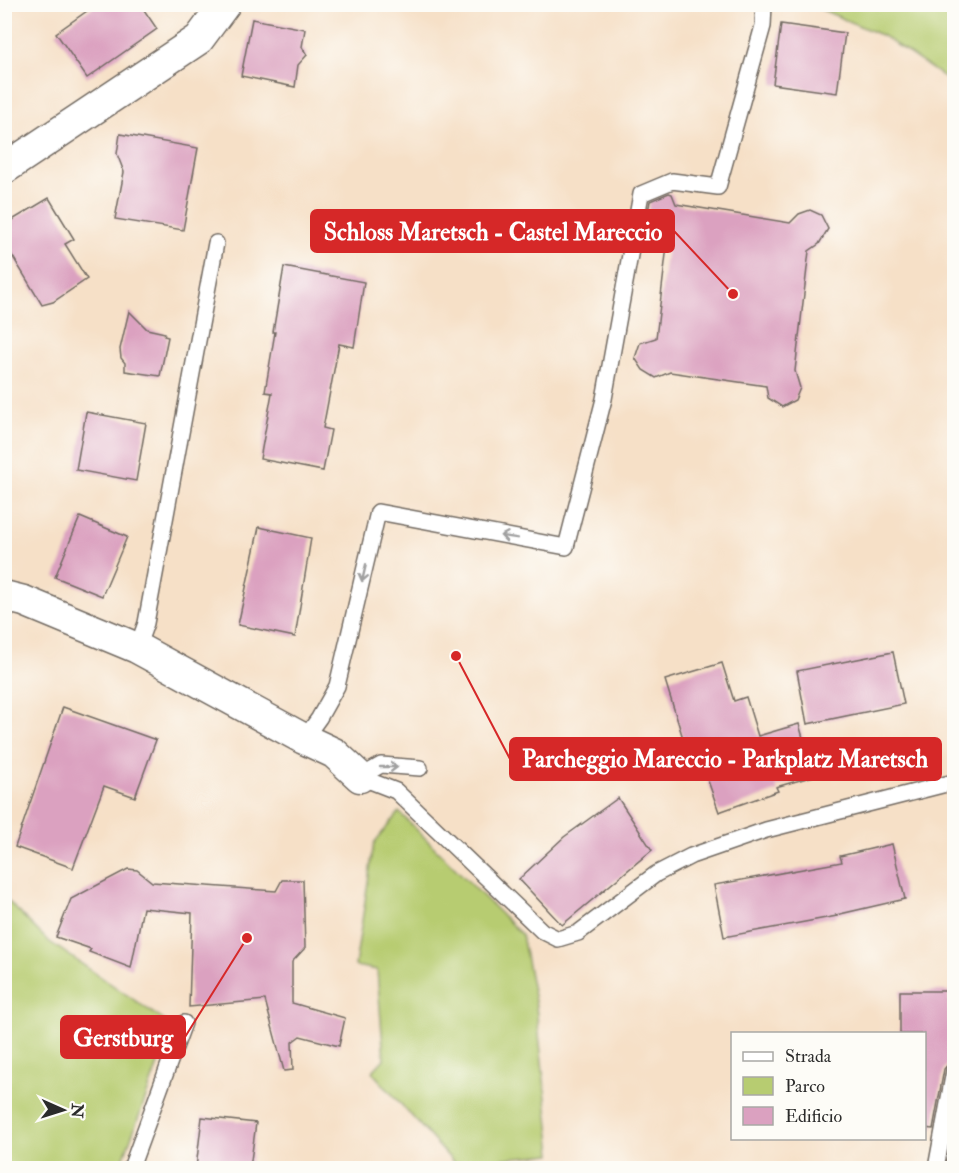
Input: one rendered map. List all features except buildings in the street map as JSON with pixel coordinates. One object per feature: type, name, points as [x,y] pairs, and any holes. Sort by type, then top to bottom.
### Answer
[{"type":"street","points":[[4,169],[199,39],[225,4]]},
{"type":"street","points":[[4,596],[24,601],[136,648],[334,753],[360,777]]},
{"type":"lane","points":[[304,739],[337,686],[378,512],[566,547],[604,399],[641,194],[672,181],[718,188],[763,26],[764,4]]},
{"type":"lane","points":[[136,648],[146,623],[216,243]]},
{"type":"lane","points":[[360,777],[381,765],[420,768]]},
{"type":"lane","points":[[360,777],[396,791],[542,931],[558,939],[578,933],[656,874],[691,856],[766,830],[954,782]]},
{"type":"lane","points":[[131,1168],[184,1023]]},
{"type":"lane","points":[[936,1168],[954,1071]]},
{"type":"green space","points":[[811,5],[954,5],[954,84],[883,36]]},
{"type":"green space","points":[[399,812],[522,935],[536,1006],[552,1154],[454,1163],[372,1072],[384,1059],[377,970],[355,966],[374,843]]},
{"type":"green space","points":[[4,897],[47,940],[172,1026],[120,1168],[5,1168]]},
{"type":"place","name":"Schloss Maretsch - Castel Mareccio","points":[[733,294]]},
{"type":"place","name":"Parcheggio Mareccio - Parkplatz Maretsch","points":[[456,656]]},
{"type":"place","name":"Gerstburg","points":[[247,938]]}]
